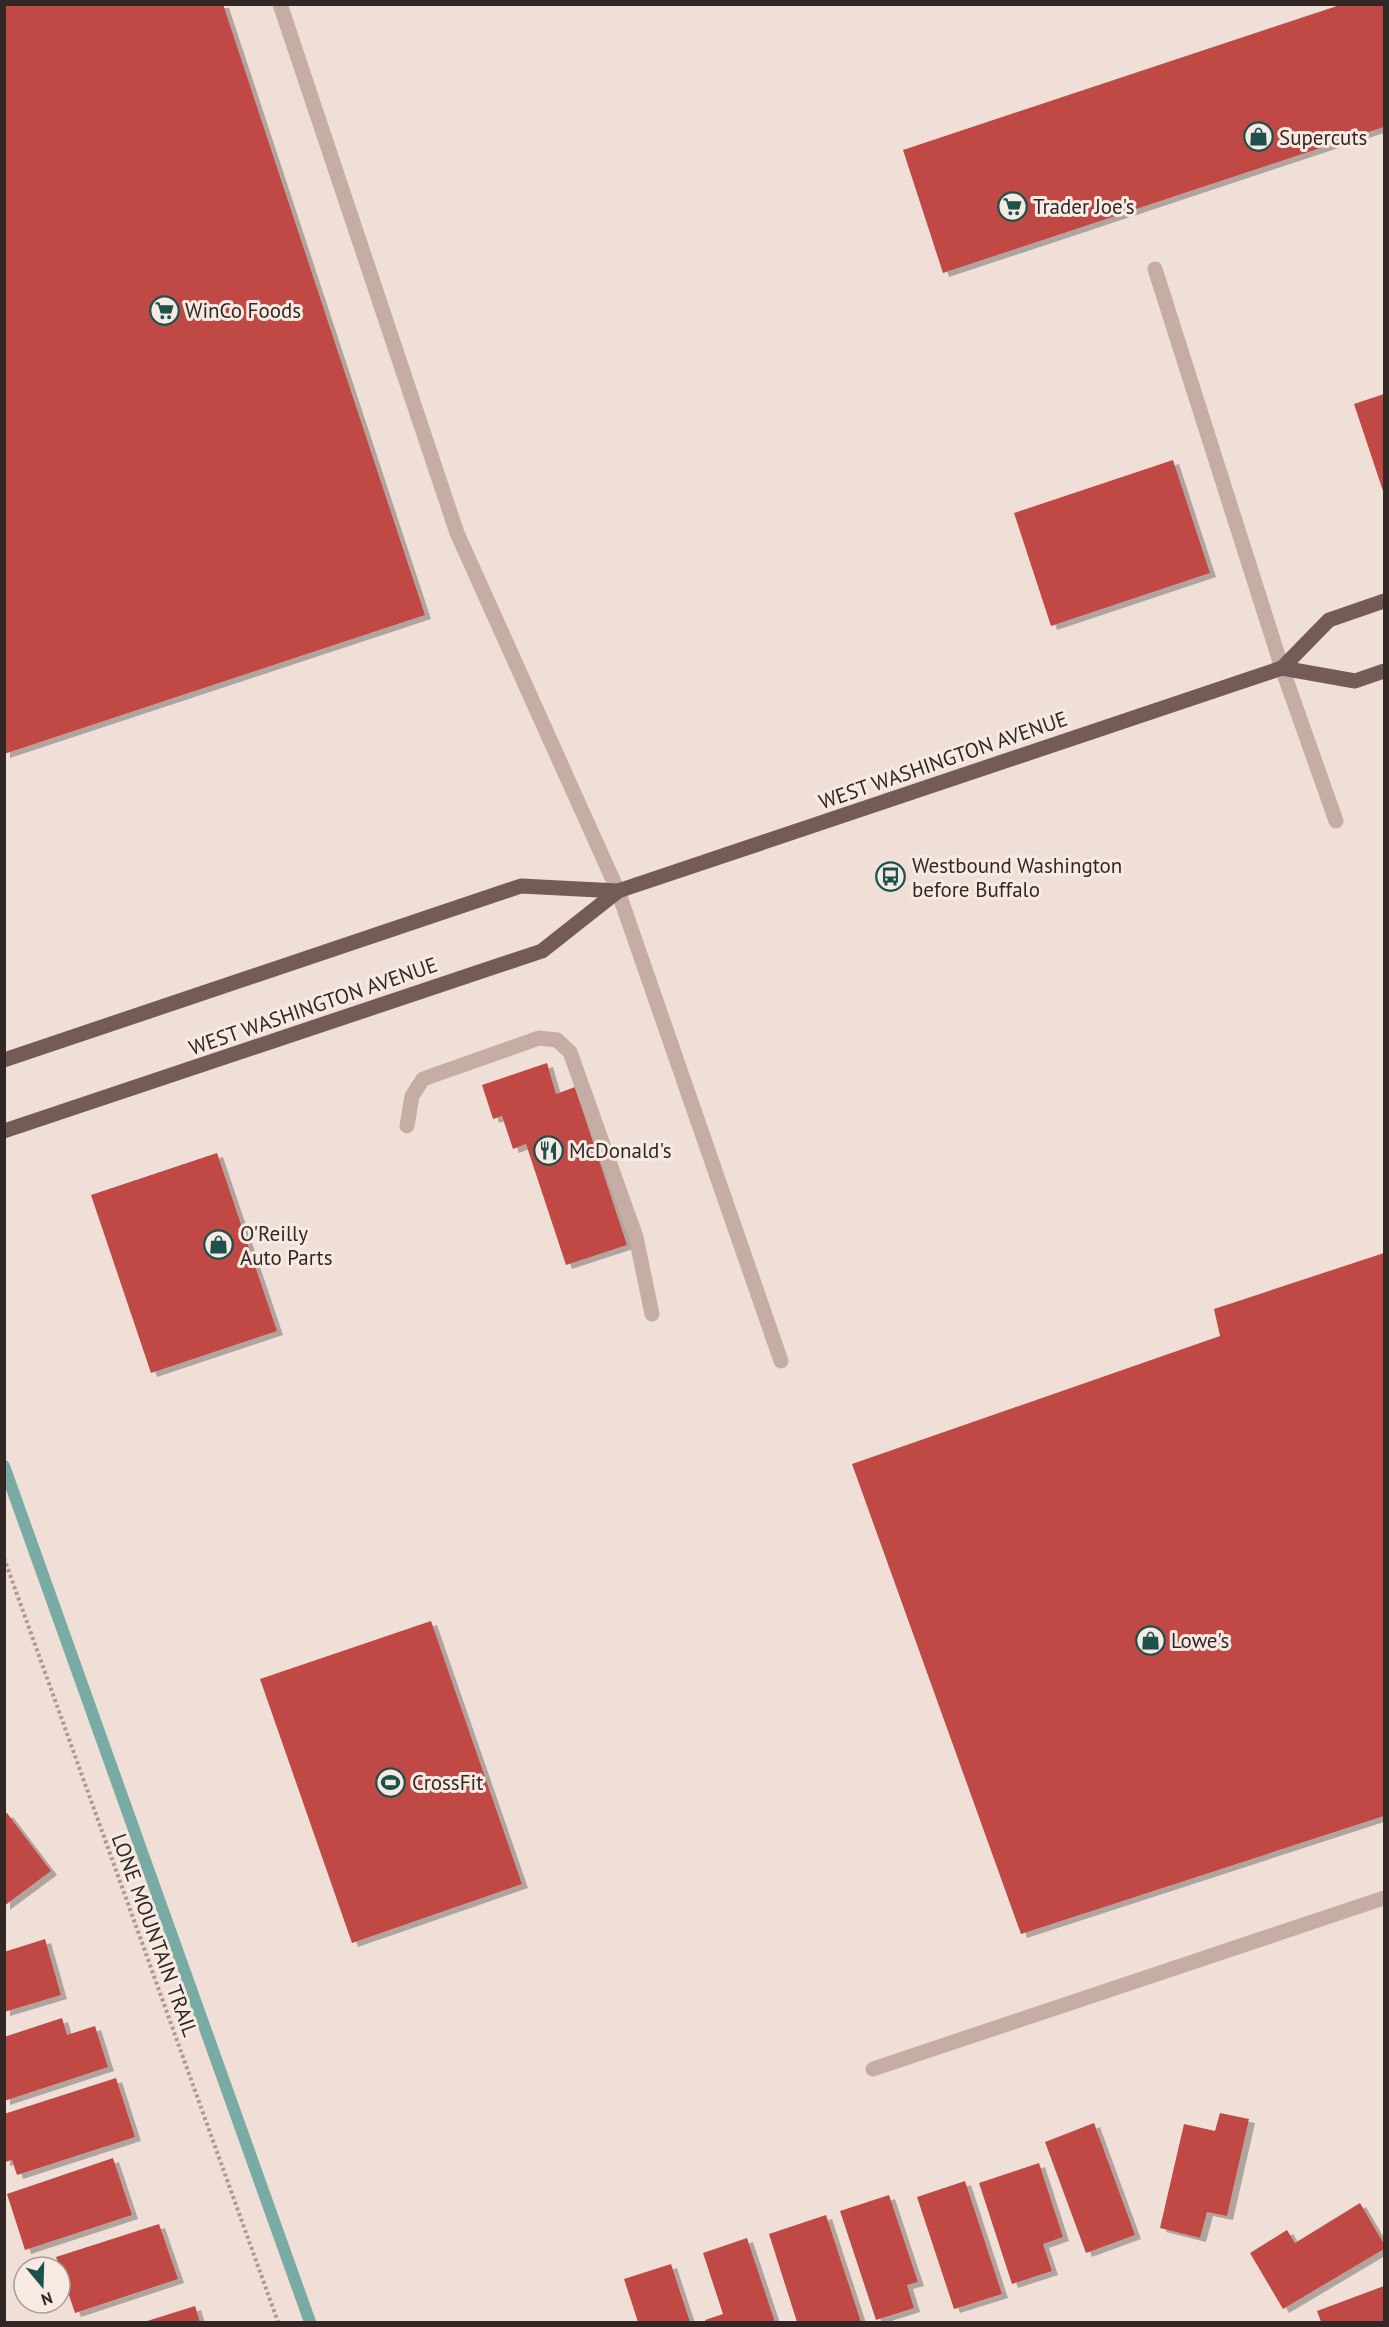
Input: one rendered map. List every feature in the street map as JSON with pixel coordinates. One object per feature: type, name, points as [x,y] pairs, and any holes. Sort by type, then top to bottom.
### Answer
[{"type":"main road","name":"WEST WASHINGTON AVENUE","points":[[4,1131],[542,951],[618,891],[1282,668],[1329,620],[1384,601]]},
{"type":"main road","name":"WEST WASHINGTON AVENUE","points":[[1282,668],[1355,681],[1384,671]]},
{"type":"main road","name":"WEST WASHINGTON AVENUE","points":[[4,1060],[521,886],[618,891]]},
{"type":"lane","points":[[280,4],[457,533],[618,891],[781,1361]]},
{"type":"lane","points":[[1155,269],[1282,668],[1336,820]]},
{"type":"lane","points":[[407,1126],[412,1096],[423,1079],[539,1038],[557,1040],[570,1052],[636,1237],[652,1314]]},
{"type":"lane","points":[[873,2069],[1384,1898]]},
{"type":"path","name":"LONE MOUNTAIN TRAIL","points":[[4,1558],[278,2322]]},
{"type":"building","name":"WinCo Foods","points":[[4,4],[223,4],[425,615],[4,754]]},
{"type":"building","points":[[1343,4],[1384,4],[1384,127],[943,273],[903,150]]},
{"type":"building","points":[[1384,394],[1384,494],[1354,404]]},
{"type":"building","points":[[1173,460],[1210,573],[1051,626],[1014,513]]},
{"type":"building","points":[[547,1063],[556,1094],[575,1087],[627,1245],[566,1265],[526,1144],[513,1149],[502,1116],[493,1119],[482,1085]]},
{"type":"building","points":[[217,1153],[277,1331],[151,1373],[91,1195]]},
{"type":"building","name":"Lowe's","points":[[1384,1253],[1384,1816],[1021,1934],[852,1464],[1220,1336],[1214,1309]]},
{"type":"building","name":"CrossFit","points":[[431,1621],[522,1884],[352,1943],[260,1679]]},
{"type":"building","points":[[7,1813],[51,1871],[4,1906],[4,1815]]},
{"type":"building","points":[[45,1939],[61,1995],[4,2012],[4,1952]]},
{"type":"building","points":[[62,2018],[67,2035],[95,2026],[108,2067],[4,2101],[4,2037]]},
{"type":"building","points":[[116,2078],[135,2137],[17,2175],[12,2160],[4,2162],[4,2114]]},
{"type":"building","points":[[1220,2113],[1249,2119],[1227,2216],[1207,2212],[1200,2238],[1160,2228],[1184,2124],[1215,2131]]},
{"type":"building","points":[[1094,2123],[1135,2235],[1086,2253],[1045,2142]]},
{"type":"building","points":[[113,2158],[132,2215],[25,2250],[7,2194]]},
{"type":"building","points":[[1039,2163],[1063,2237],[1043,2244],[1052,2271],[1012,2284],[979,2183]]},
{"type":"building","points":[[965,2181],[1002,2294],[954,2309],[917,2197]]},
{"type":"building","points":[[889,2195],[918,2282],[907,2285],[914,2308],[876,2320],[840,2211]]},
{"type":"building","points":[[1360,2203],[1384,2244],[1384,2249],[1283,2309],[1250,2253],[1287,2230],[1295,2243]]},
{"type":"building","points":[[826,2215],[861,2322],[797,2322],[769,2234]]},
{"type":"building","points":[[159,2224],[178,2279],[75,2313],[72,2304],[72,2255],[62,2255]]},
{"type":"building","points":[[747,2238],[775,2322],[706,2322],[705,2320],[723,2314],[703,2253]]},
{"type":"building","points":[[671,2264],[690,2322],[638,2322],[624,2279]]},
{"type":"building","points":[[1384,2286],[1384,2322],[1321,2322],[1317,2311]]},
{"type":"building","points":[[195,2306],[200,2322],[144,2322]]},
{"type":"waterway","points":[[4,1466],[310,2322]]},
{"type":"place","name":"Supercuts","points":[[1258,137]]},
{"type":"place","name":"Trader Joe's","points":[[1012,206]]},
{"type":"place","name":"WinCo Foods","points":[[164,310]]},
{"type":"place","name":"Westbound Washington before Buffalo","points":[[891,877]]},
{"type":"place","name":"McDonald's","points":[[548,1150]]},
{"type":"place","name":"O'Reilly Auto Parts","points":[[219,1245]]},
{"type":"place","name":"Lowe's","points":[[1150,1640]]},
{"type":"place","name":"CrossFit","points":[[391,1782]]}]
